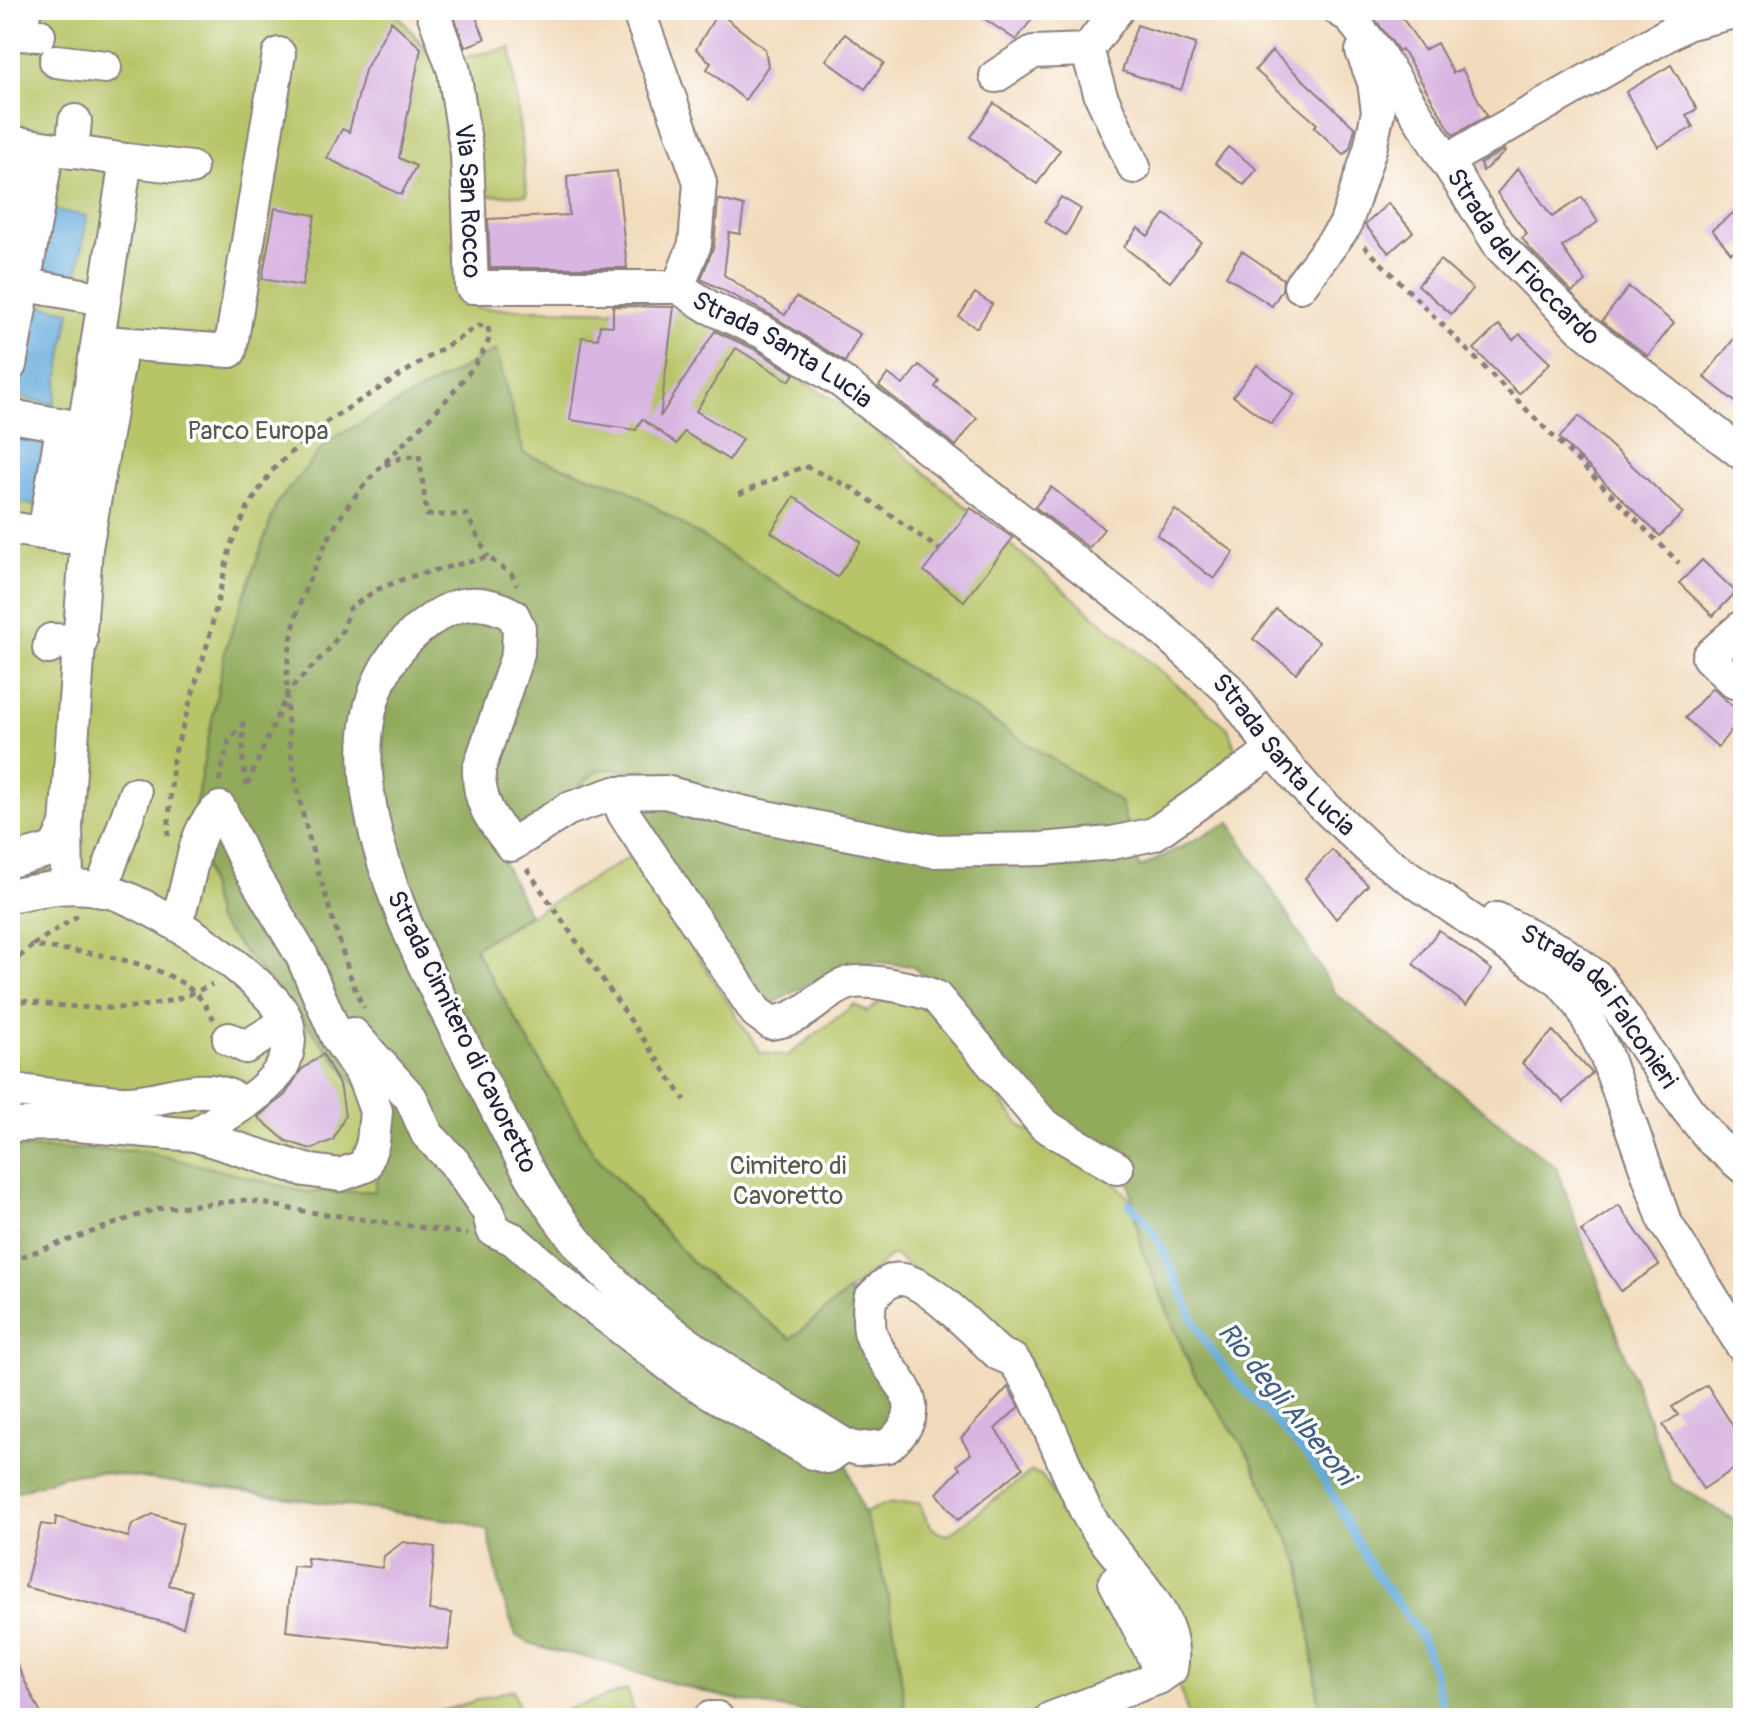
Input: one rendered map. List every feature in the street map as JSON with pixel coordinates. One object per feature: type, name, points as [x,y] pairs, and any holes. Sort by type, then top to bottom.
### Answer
[{"type":"street","points":[[415,10],[437,22]]},
{"type":"street","points":[[638,10],[700,182],[695,244],[678,287]]},
{"type":"street","points":[[1087,50],[1117,10]]},
{"type":"street","points":[[1446,161],[1686,24],[1742,10]]},
{"type":"street","name":"Strada del Fioccardo","points":[[1344,13],[1376,50],[1500,246],[1572,319],[1743,454]]},
{"type":"street","name":"Strada del Fioccardo","points":[[1300,286],[1345,226],[1378,112],[1374,82],[1344,13]]},
{"type":"street","name":"Via San Rocco","points":[[437,22],[454,71],[467,154],[472,287],[678,287]]},
{"type":"street","points":[[996,76],[1033,52],[1087,50]]},
{"type":"street","points":[[1087,50],[1101,96],[1134,167]]},
{"type":"street","points":[[110,343],[230,351],[279,54]]},
{"type":"street","points":[[10,365],[16,283],[65,140]]},
{"type":"street","points":[[10,226],[23,144],[65,140],[116,159],[191,168]]},
{"type":"street","points":[[67,885],[66,826],[81,641],[66,537],[74,427],[116,159]]},
{"type":"street","points":[[16,283],[94,297]]},
{"type":"street","name":"Strada Santa Lucia","points":[[678,287],[709,307],[763,332],[842,382],[947,461],[1193,657],[1228,689],[1273,750],[1310,793],[1375,854],[1561,982],[1581,1006],[1625,1102],[1665,1222],[1743,1347]]},
{"type":"street","points":[[66,537],[110,343],[94,297]]},
{"type":"street","points":[[74,427],[110,343]]},
{"type":"street","points":[[10,416],[74,427]]},
{"type":"street","points":[[10,528],[66,537]]},
{"type":"street","name":"Strada Cimitero di Cavoretto","points":[[511,845],[484,808],[479,789],[479,769],[518,653],[519,628],[513,615],[495,605],[476,601],[456,604],[408,640],[380,678],[370,721],[366,757],[373,830],[412,940],[529,1171],[585,1255],[612,1283],[668,1329],[845,1445]]},
{"type":"street","points":[[1734,682],[1708,657],[1743,626]]},
{"type":"street","points":[[49,648],[51,640],[81,641]]},
{"type":"street","points":[[511,845],[568,809],[615,793],[665,792],[933,851],[1041,849],[1112,843],[1154,834],[1273,750]]},
{"type":"street","points":[[615,793],[624,814],[747,998],[771,1023],[793,1020],[851,983],[888,983],[923,991],[936,997],[1044,1125],[1117,1168]]},
{"type":"street","points":[[101,891],[135,794]]},
{"type":"street","points":[[10,1125],[65,1124],[195,1135],[305,1170],[340,1175],[365,1166],[373,1142],[376,1111],[363,1076],[337,1037],[302,956],[246,863],[220,808],[209,817],[199,841],[179,912],[168,917]]},
{"type":"street","points":[[10,861],[54,849],[66,826]]},
{"type":"street","points":[[10,896],[67,885],[101,891],[168,917],[238,970],[285,1016],[290,1041],[279,1073],[195,1135]]},
{"type":"street","name":"Strada dei Falconieri","points":[[1421,887],[1533,937],[1597,977],[1687,1109],[1714,1142],[1743,1167]]},
{"type":"street","points":[[325,1005],[411,1098],[427,1134],[454,1162],[488,1211],[493,1230],[513,1239],[573,1291],[686,1378],[813,1453],[828,1457],[845,1445],[858,1449],[888,1446],[909,1422],[910,1403],[902,1382],[871,1333],[870,1299],[893,1280],[905,1279],[920,1287],[954,1312],[983,1340],[1013,1360],[1023,1374],[1088,1515],[1138,1579],[1169,1630],[1175,1647],[1165,1669],[1052,1718]]},
{"type":"street","points":[[229,1039],[246,1047],[286,1022]]},
{"type":"street","points":[[10,1090],[126,1102],[186,1090],[227,1092],[242,1103]]},
{"type":"street","points":[[983,1340],[1018,1392],[1039,1457],[1139,1625],[1155,1659],[1165,1669]]},
{"type":"street","points":[[710,1718],[717,1718]]},
{"type":"path","points":[[1345,226],[1679,563]]},
{"type":"path","points":[[167,842],[173,759],[208,642],[231,544],[248,507],[271,472],[315,429],[478,326],[487,325],[490,333],[487,346],[445,401],[409,434],[349,504],[301,603],[289,663],[291,749],[306,830],[357,996],[370,1021]]},
{"type":"path","points":[[382,466],[400,458],[419,455],[427,515],[467,515],[488,557]]},
{"type":"path","points":[[739,494],[805,466],[854,489],[940,550]]},
{"type":"path","points":[[221,768],[229,741],[243,724],[243,764],[247,785],[288,692],[330,648]]},
{"type":"path","points":[[511,845],[685,1100]]},
{"type":"path","points":[[10,965],[53,933]]},
{"type":"path","points":[[32,946],[102,955],[163,973],[195,993],[229,1039]]},
{"type":"path","points":[[10,999],[82,1009],[124,1010],[195,993],[238,970]]},
{"type":"path","points":[[10,1261],[156,1209],[247,1200],[459,1235],[493,1230]]},
{"type":"green space","name":"Parco Europa","points":[[10,10],[394,10],[449,78],[463,291],[475,308],[691,312],[853,412],[1228,728],[1245,775],[1135,839],[689,789],[545,796],[369,666],[579,1309],[10,1454]]},
{"type":"green space","points":[[511,48],[527,195],[470,196],[464,57]]},
{"type":"green space","points":[[496,350],[524,454],[625,488],[1120,802],[1140,868],[1230,822],[1336,994],[1556,1167],[1672,1482],[1733,1519],[1743,1515],[1743,1718],[1321,1718],[1301,1565],[1246,1450],[1193,1373],[1142,1249],[1127,1172],[1060,1120],[934,985],[912,966],[877,962],[832,971],[765,1008],[645,824],[643,770],[599,769],[499,854],[529,914],[474,948],[594,1154],[693,1263],[791,1339],[850,1290],[856,1326],[884,1383],[892,1416],[881,1429],[852,1425],[841,1431],[850,1474],[886,1585],[906,1718],[827,1714],[753,1703],[680,1686],[527,1642],[516,1636],[502,1596],[488,1531],[465,1522],[98,1472],[63,1476],[10,1494],[10,1148],[143,1151],[306,1192],[375,1191],[383,1118],[302,1018],[216,920],[194,812],[226,647],[277,503],[328,441]]},
{"type":"green space","name":"Cimitero di Cavoretto","points":[[633,855],[760,1052],[787,1056],[854,1005],[867,1012],[883,1000],[931,1004],[1001,1086],[1002,1102],[1021,1126],[1036,1135],[1087,1152],[1131,1200],[1142,1249],[1193,1373],[1246,1450],[1301,1565],[1321,1718],[1190,1718],[1163,1644],[988,1325],[893,1254],[791,1339],[693,1263],[594,1154],[474,948]]},
{"type":"green space","points":[[1032,1471],[1042,1476],[1084,1541],[1148,1664],[1139,1675],[1015,1718],[906,1718],[886,1588],[862,1514],[885,1504],[920,1503],[933,1528],[948,1535]]},
{"type":"green space","points":[[513,1689],[522,1718],[419,1718]]},
{"type":"green space","points":[[627,1690],[636,1718],[540,1718]]},
{"type":"water","points":[[43,208],[87,216],[77,275],[33,267]]},
{"type":"water","points":[[29,303],[70,311],[54,404],[12,396]]},
{"type":"water","points":[[10,437],[51,444],[40,506],[10,501]]},
{"type":"building","points":[[452,10],[473,10],[485,39],[465,47]]},
{"type":"building","points":[[971,10],[1039,10],[1016,40]]},
{"type":"building","points":[[1368,10],[1397,10],[1424,50],[1437,43],[1453,73],[1462,69],[1487,116],[1453,135],[1402,49],[1399,51]]},
{"type":"building","points":[[718,12],[765,49],[768,66],[745,100],[707,69],[711,63],[696,49]]},
{"type":"building","points":[[391,21],[421,48],[399,158],[416,166],[401,195],[327,158],[342,129],[349,132],[365,70]]},
{"type":"building","points":[[1137,25],[1196,44],[1181,90],[1122,71]]},
{"type":"building","points":[[845,34],[884,63],[865,89],[826,60]]},
{"type":"building","points":[[1272,51],[1355,128],[1350,148],[1344,155],[1314,127],[1317,124],[1255,70]]},
{"type":"building","points":[[1671,65],[1697,109],[1686,115],[1693,127],[1658,147],[1626,92]]},
{"type":"building","points":[[994,103],[1060,150],[1037,184],[970,137]]},
{"type":"building","points":[[1228,147],[1257,169],[1244,185],[1215,163]]},
{"type":"building","points":[[1505,152],[1483,171],[1480,164]]},
{"type":"building","points":[[1518,168],[1552,217],[1582,197],[1598,222],[1562,247],[1586,282],[1572,292],[1530,249],[1522,238],[1527,234],[1497,193]]},
{"type":"building","points":[[617,171],[627,268],[490,268],[488,219],[569,215],[567,176]]},
{"type":"building","points":[[1061,197],[1081,209],[1066,235],[1045,222]]},
{"type":"building","points":[[718,199],[744,206],[740,234],[729,232],[724,275],[785,315],[796,297],[860,334],[845,362],[773,316],[701,279],[714,246]]},
{"type":"building","points":[[1388,203],[1413,232],[1389,253],[1365,225]]},
{"type":"building","points":[[1743,205],[1743,244],[1731,253],[1712,230]]},
{"type":"building","points":[[275,208],[315,215],[302,286],[262,279]]},
{"type":"building","points":[[1165,214],[1201,242],[1170,282],[1124,247],[1138,228],[1148,236]]},
{"type":"building","points":[[1242,251],[1283,279],[1282,290],[1272,306],[1226,276]]},
{"type":"building","points":[[1440,260],[1473,289],[1451,314],[1418,285]]},
{"type":"building","points":[[1629,287],[1674,323],[1648,356],[1602,321]]},
{"type":"building","points":[[975,293],[992,304],[977,328],[959,317]]},
{"type":"building","points":[[613,306],[674,307],[660,417],[715,331],[754,349],[794,374],[789,381],[736,348],[696,411],[742,439],[729,460],[684,432],[677,444],[642,419],[636,430],[570,420],[582,337],[598,339],[600,325],[613,326]]},
{"type":"building","points":[[1499,325],[1513,340],[1520,334],[1550,363],[1519,394],[1474,349]]},
{"type":"building","points":[[1743,327],[1743,408],[1704,377]]},
{"type":"building","points":[[919,365],[939,381],[935,387],[977,418],[956,446],[879,386],[888,374],[903,385]]},
{"type":"building","points":[[1257,365],[1295,394],[1271,424],[1233,396]]},
{"type":"building","points":[[1579,416],[1683,513],[1660,536],[1559,438]]},
{"type":"building","points":[[1051,487],[1104,529],[1089,548],[1035,507]]},
{"type":"building","points":[[794,497],[861,542],[837,577],[771,532]]},
{"type":"building","points":[[971,508],[1013,538],[964,601],[924,571]]},
{"type":"building","points":[[1175,510],[1234,552],[1214,579],[1157,535]]},
{"type":"building","points":[[1702,560],[1736,592],[1713,616],[1679,583]]},
{"type":"building","points":[[1276,609],[1319,642],[1296,673],[1253,639]]},
{"type":"building","points":[[1712,688],[1743,715],[1718,747],[1685,718]]},
{"type":"building","points":[[1332,850],[1368,885],[1336,919],[1305,878]]},
{"type":"building","points":[[1439,930],[1492,970],[1466,1005],[1413,964]]},
{"type":"building","points":[[1553,1031],[1592,1073],[1564,1102],[1522,1063]]},
{"type":"building","points":[[323,1054],[341,1089],[345,1116],[333,1140],[311,1149],[286,1141],[258,1117],[285,1095],[301,1070]]},
{"type":"building","points":[[1619,1205],[1659,1265],[1621,1291],[1581,1231]]},
{"type":"building","points":[[1707,1385],[1743,1442],[1743,1463],[1703,1489],[1663,1425],[1678,1415],[1672,1407]]},
{"type":"building","points":[[1008,1387],[1019,1407],[995,1429],[1023,1468],[958,1520],[937,1493],[960,1469],[957,1465],[971,1454],[961,1438]]},
{"type":"building","points":[[153,1514],[183,1523],[169,1585],[192,1591],[183,1627],[25,1587],[41,1524],[55,1526],[56,1517],[128,1537],[132,1525]]},
{"type":"building","points":[[403,1542],[435,1547],[429,1610],[452,1613],[448,1650],[286,1631],[293,1566],[308,1567],[307,1558],[382,1568],[384,1556]]},
{"type":"building","points":[[10,1651],[43,1718],[10,1718]]},
{"type":"waterway","name":"Rio degli Alberoni","points":[[1130,1204],[1156,1236],[1189,1311],[1209,1347],[1313,1464],[1371,1567],[1417,1631],[1430,1660],[1446,1718]]}]
